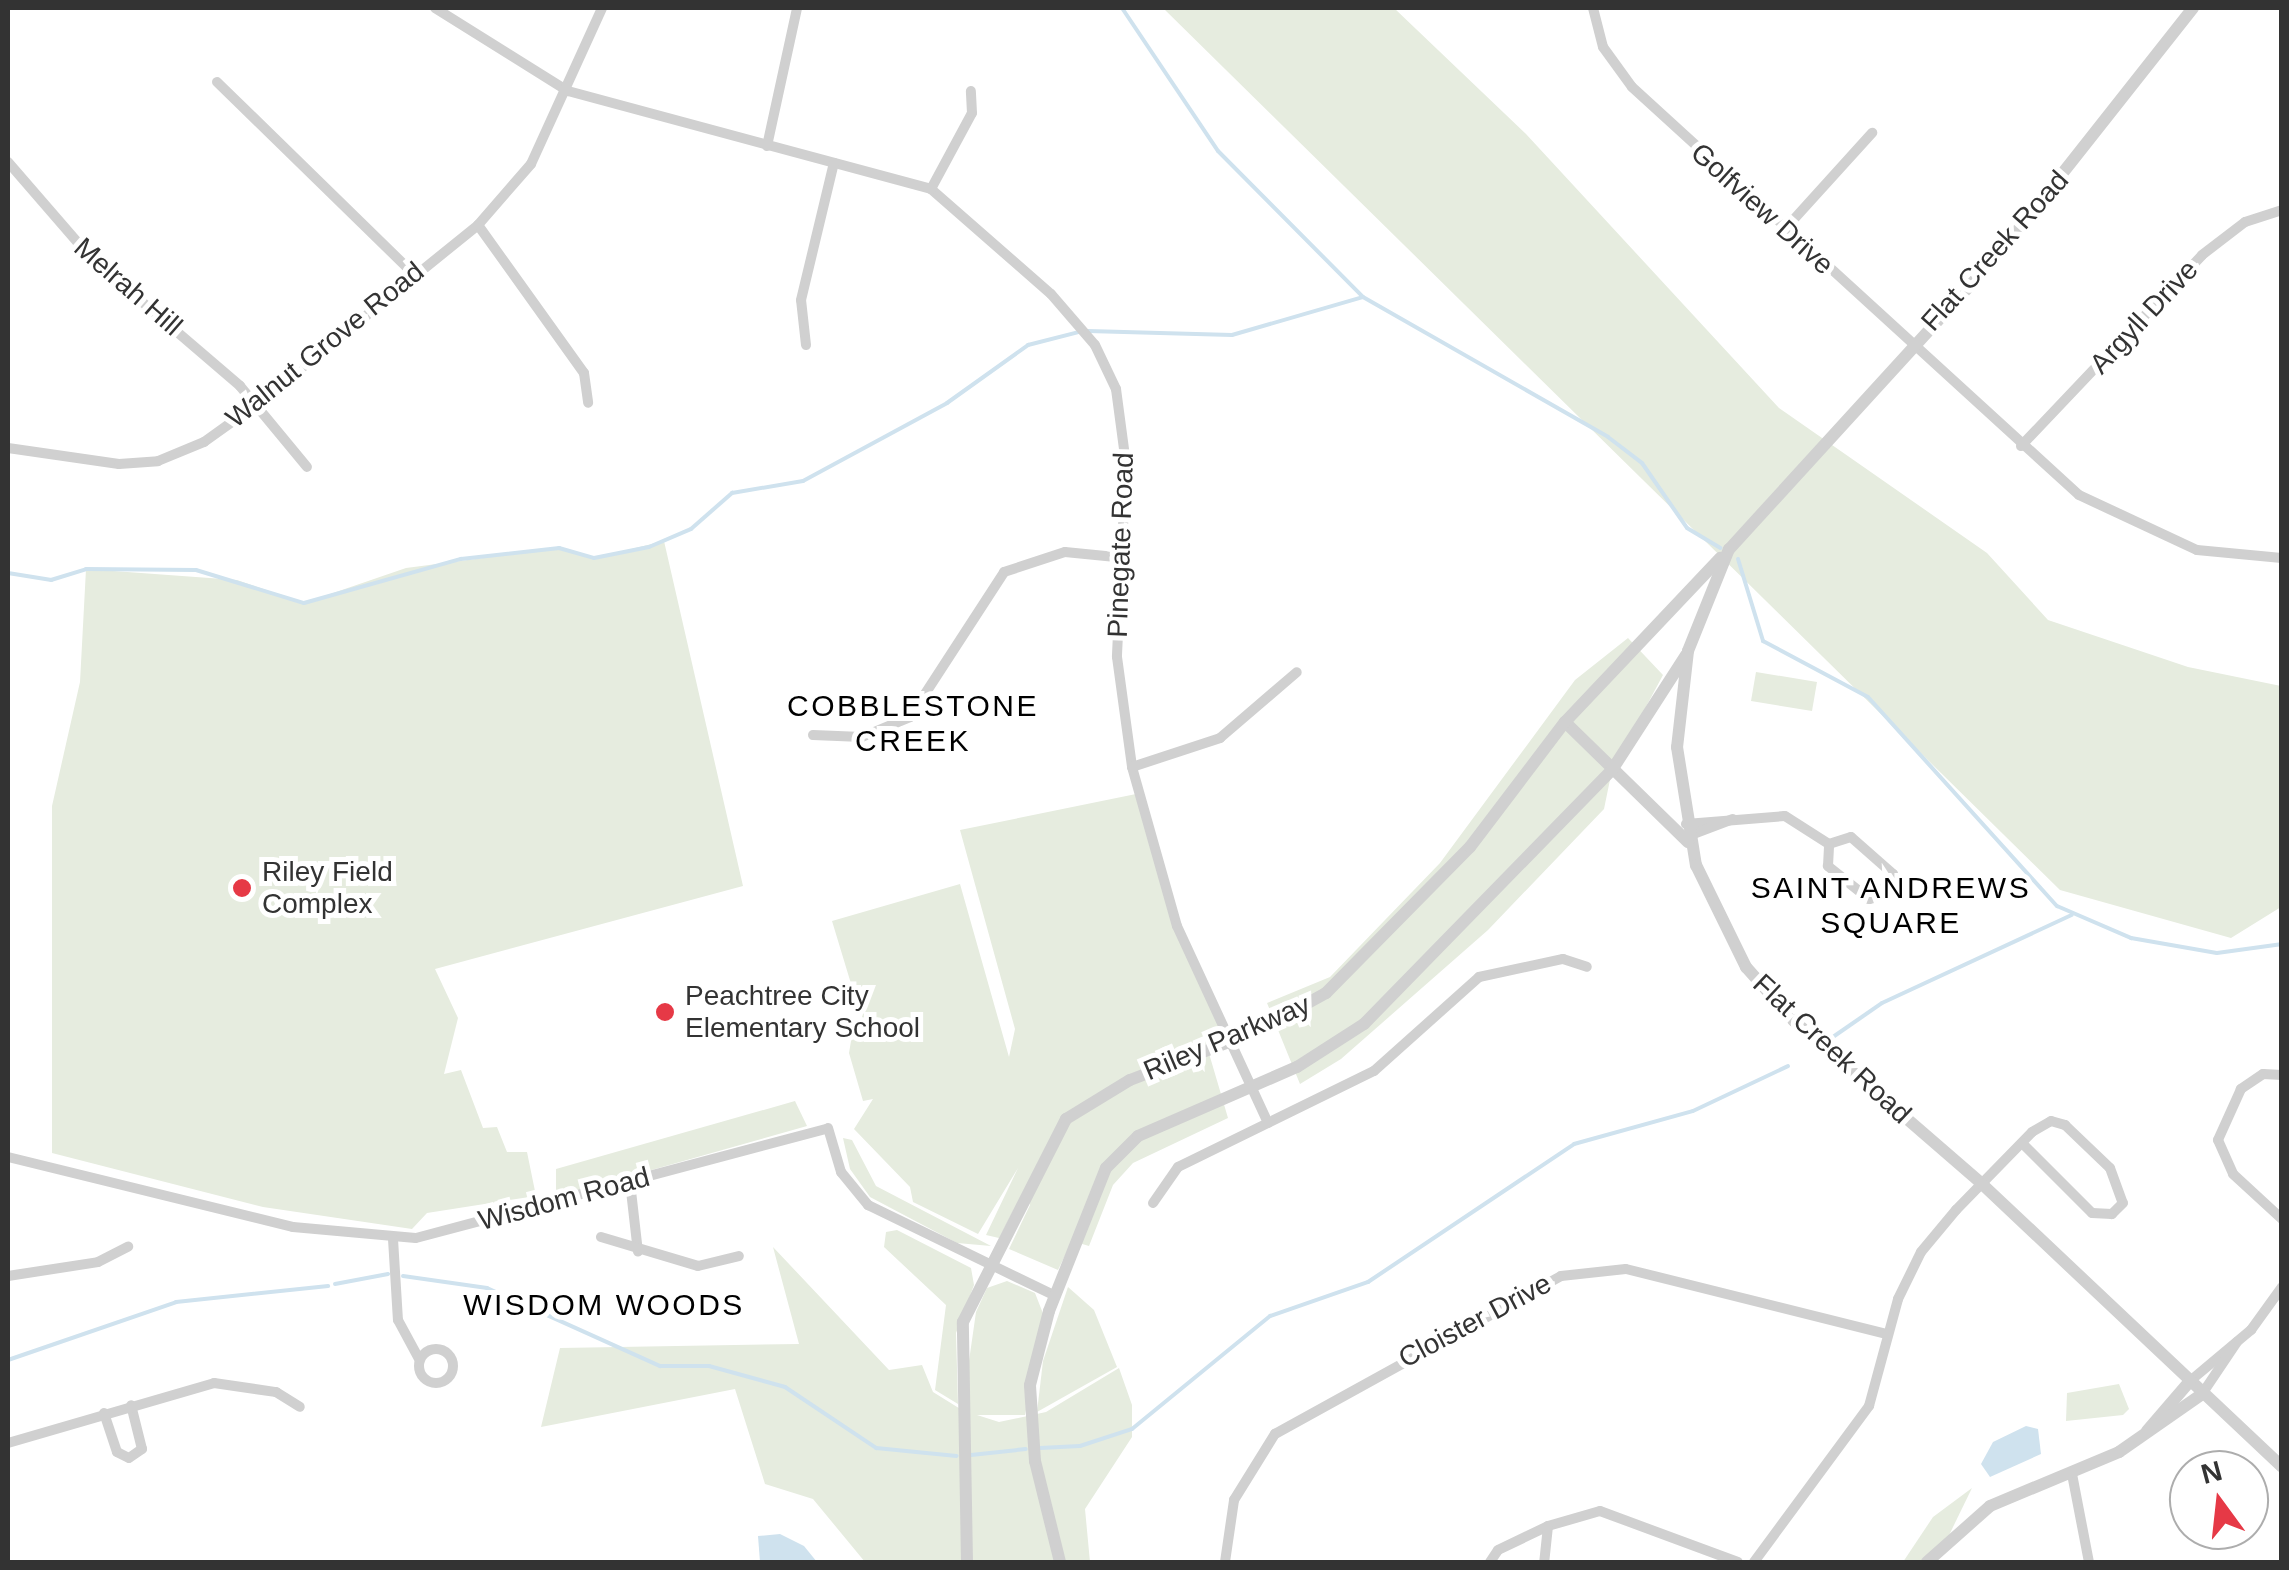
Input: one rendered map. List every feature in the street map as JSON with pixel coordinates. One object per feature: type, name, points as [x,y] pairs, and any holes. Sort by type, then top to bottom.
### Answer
[{"type":"street","name":"Pinegate Road","points":[[434,8],[568,91],[931,189],[1089,338],[1116,389],[1123,427],[1126,558],[1117,657],[1132,767],[1178,926],[1268,1123]]},
{"type":"street","name":"Walnut Grove Road","points":[[8,448],[119,464],[158,460],[204,442],[257,404],[413,273],[478,225],[532,164],[602,8]]},
{"type":"street","points":[[768,146],[797,8]]},
{"type":"street","name":"Golfview Drive","points":[[1592,8],[1603,47],[1632,87],[2021,446],[2091,504],[2168,540],[2228,558],[2282,558]]},
{"type":"street","name":"Flat Creek Road","points":[[2193,8],[1996,257],[1911,345],[1729,549],[1688,652],[1677,747],[1688,835],[1725,934],[1755,978],[1982,1184],[2282,1468]]},
{"type":"street","points":[[217,82],[413,273]]},
{"type":"street","points":[[931,189],[972,113],[972,90]]},
{"type":"street","points":[[1785,229],[1872,133]]},
{"type":"street","name":"Melrah Hill","points":[[8,162],[92,258],[257,404],[307,467]]},
{"type":"street","points":[[806,345],[801,300],[834,163]]},
{"type":"street","name":"Argyll Drive","points":[[2021,446],[2202,255],[2230,231],[2282,210]]},
{"type":"street","points":[[478,225],[584,372],[588,403]]},
{"type":"street","name":"Riley Parkway","points":[[967,1562],[958,1352],[989,1266],[1066,1120],[1130,1080],[1310,1005],[1346,975],[1470,846],[1564,722],[1729,549]]},
{"type":"street","points":[[813,735],[862,737],[910,716],[1004,572],[1065,552],[1126,558]]},
{"type":"street","name":"Riley Parkway","points":[[1060,1562],[1029,1423],[1035,1357],[1089,1202],[1118,1150],[1252,1087],[1364,1024],[1612,770],[1688,652]]},
{"type":"street","points":[[1132,767],[1220,738],[1296,672]]},
{"type":"street","points":[[1564,722],[1612,770],[1688,835],[1734,818],[1785,816],[1829,844]]},
{"type":"street","points":[[1851,837],[1890,866],[1884,892],[1870,899],[1828,866],[1829,844],[1851,837]]},
{"type":"street","points":[[1153,1204],[1178,1167],[1374,1071],[1479,977],[1563,959],[1586,967]]},
{"type":"street","points":[[2282,1075],[2263,1074],[2241,1088],[2218,1140],[2233,1174],[2282,1219]]},
{"type":"street","points":[[1754,1562],[1869,1406],[1887,1334],[1922,1252],[2022,1143],[2051,1121],[2065,1124],[2110,1168],[2123,1203],[2112,1214],[2092,1213],[2022,1143]]},
{"type":"street","name":"Wisdom Road","points":[[8,1157],[293,1227],[393,1239],[630,1182],[828,1128],[841,1172],[868,1206],[1055,1296]]},
{"type":"street","points":[[630,1182],[638,1252]]},
{"type":"street","points":[[601,1238],[638,1252],[698,1266],[739,1256]]},
{"type":"street","points":[[393,1239],[398,1320],[419,1359]]},
{"type":"street","points":[[8,1276],[98,1262],[128,1247]]},
{"type":"street","name":"Cloister Drive","points":[[1225,1562],[1234,1500],[1275,1434],[1561,1276],[1626,1269],[1887,1334]]},
{"type":"street","points":[[1928,1562],[1990,1506],[2072,1474],[2142,1436],[2202,1394],[2282,1287]]},
{"type":"street","points":[[2142,1436],[2190,1382],[2238,1341]]},
{"type":"street","points":[[8,1443],[214,1383],[276,1392],[300,1408]]},
{"type":"street","points":[[104,1413],[117,1452],[129,1458],[142,1450],[131,1405]]},
{"type":"street","points":[[2072,1474],[2089,1562]]},
{"type":"street","points":[[1490,1562],[1498,1550],[1548,1526],[1600,1512],[1738,1562]]},
{"type":"street","points":[[1544,1562],[1548,1526]]},
{"type":"shaded area","points":[[1163,8],[1394,8],[1526,134],[1779,408],[1987,553],[2048,620],[2188,667],[2281,686],[2281,907],[2231,938],[2060,890]]},
{"type":"shaded area","points":[[664,541],[743,886],[435,969],[458,1018],[444,1074],[461,1070],[483,1128],[497,1127],[507,1152],[527,1152],[536,1196],[427,1213],[412,1229],[263,1207],[52,1153],[52,806],[80,682],[86,569],[237,580],[304,603],[406,568],[559,548],[594,558]]},
{"type":"shaded area","points":[[1628,638],[1663,675],[1612,770],[1604,809],[1488,930],[1341,1059],[1300,1084],[1267,1003],[1330,977],[1440,863],[1575,680]]},
{"type":"shaded area","points":[[1756,672],[1817,682],[1812,711],[1751,701]]},
{"type":"shaded area","points":[[1136,794],[1172,910],[1233,1040],[1208,1050],[1228,1118],[1133,1163],[1113,1185],[1089,1246],[1072,1241],[1058,1270],[1009,1249],[1030,1205],[1025,1188],[999,1238],[986,1235],[1018,1168],[978,1234],[913,1202],[910,1187],[854,1129],[873,1099],[863,1101],[849,1053],[854,1023],[862,1020],[832,921],[960,884],[1009,1057],[1015,1029],[960,830]]},
{"type":"shaded area","points":[[795,1101],[807,1126],[556,1197],[556,1169]]},
{"type":"shaded area","points":[[843,1138],[852,1140],[876,1186],[991,1246],[957,1243],[870,1197],[850,1169]]},
{"type":"shaded area","points":[[897,1230],[971,1268],[974,1285],[956,1333],[958,1404],[935,1390],[946,1305],[884,1247],[886,1232]]},
{"type":"shaded area","points":[[773,1247],[889,1370],[922,1365],[933,1392],[962,1410],[976,1312],[987,1288],[1007,1281],[1035,1293],[1044,1316],[1025,1415],[977,1415],[999,1422],[1046,1412],[1119,1368],[1132,1405],[1132,1437],[1085,1509],[1090,1562],[865,1562],[813,1499],[765,1484],[735,1389],[541,1427],[560,1348],[799,1344]]},
{"type":"shaded area","points":[[1068,1287],[1094,1310],[1117,1367],[1037,1412],[1043,1361]]},
{"type":"shaded area","points":[[2119,1384],[2129,1409],[2123,1415],[2066,1421],[2067,1393]]},
{"type":"shaded area","points":[[1972,1488],[1936,1562],[1903,1562],[1933,1517]]},
{"type":"water","points":[[2026,1426],[2038,1429],[2041,1454],[1990,1477],[1981,1464],[1993,1442]]},
{"type":"water","points":[[780,1534],[804,1546],[817,1562],[760,1562],[758,1536]]},
{"type":"waterway","points":[[1122,8],[1218,151],[1363,297],[1608,437],[1642,463],[1687,528],[1720,548]]},
{"type":"waterway","points":[[1088,331],[1232,335],[1363,297]]},
{"type":"waterway","points":[[8,573],[51,580],[86,569],[196,570],[304,603],[461,559],[559,548],[594,558],[649,547],[691,529],[732,493],[803,481],[947,403],[1028,345],[1079,332]]},
{"type":"waterway","points":[[1738,559],[1763,641],[1868,697],[2057,906],[2131,938],[2217,953],[2282,944]]},
{"type":"waterway","points":[[1830,1039],[1882,1003],[2072,915]]},
{"type":"waterway","points":[[1040,1448],[1080,1446],[1132,1429],[1270,1316],[1368,1282],[1574,1144],[1693,1111],[1788,1066]]},
{"type":"waterway","points":[[335,1284],[388,1274]]},
{"type":"waterway","points":[[403,1276],[487,1288],[660,1366],[709,1366],[785,1387],[876,1448],[957,1456]]},
{"type":"waterway","points":[[8,1360],[176,1302],[328,1286]]},
{"type":"waterway","points":[[971,1455],[1026,1449]]},
{"type":"place","name":"Riley Field Complex","points":[[242,888]]},
{"type":"place","name":"Peachtree City Elementary School","points":[[665,1012]]},
{"type":"district","name":"COBBLESTONE CREEK","points":[[913,723]]},
{"type":"district","name":"SAINT ANDREWS SQUARE","points":[[1891,905]]},
{"type":"district","name":"WISDOM WOODS","points":[[604,1305]]}]
